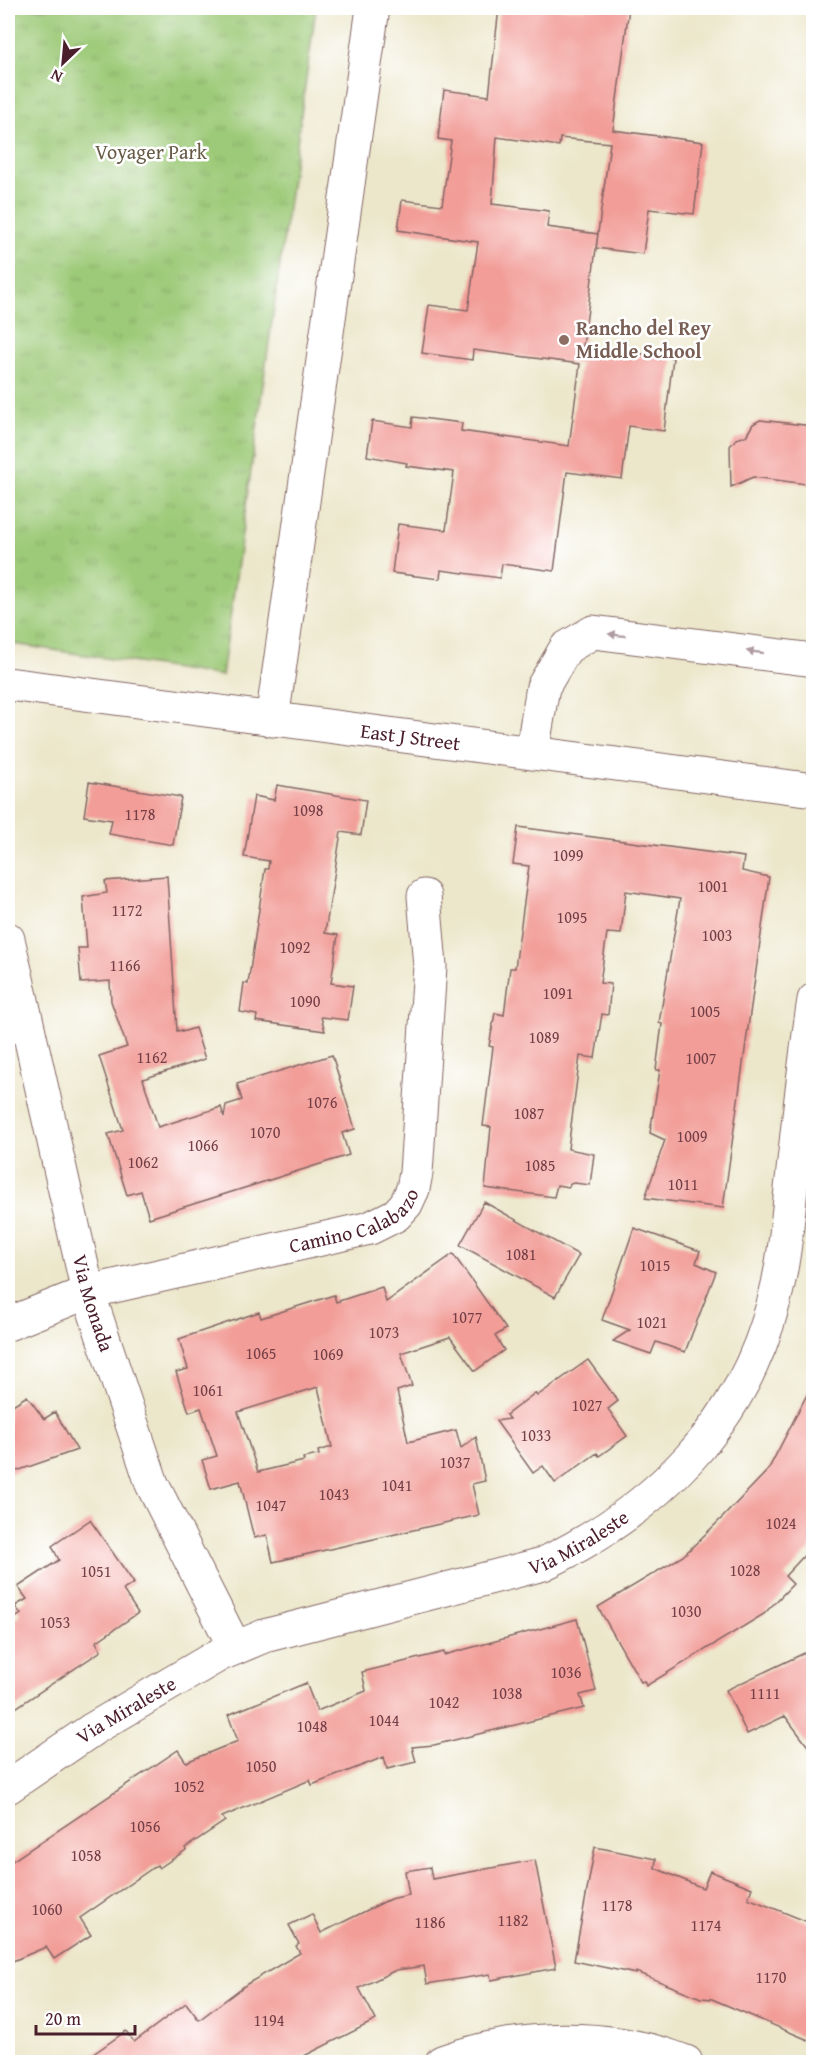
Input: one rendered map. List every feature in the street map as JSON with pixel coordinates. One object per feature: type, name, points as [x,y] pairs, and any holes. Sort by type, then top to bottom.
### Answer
[{"type":"street","points":[[272,720],[373,8]]},
{"type":"street","points":[[532,752],[543,687],[566,648],[593,632],[813,660]]},
{"type":"street","name":"East J Street","points":[[8,684],[813,790]]},
{"type":"street","name":"Camino Calabazo","points":[[8,1324],[88,1292],[370,1228],[390,1219],[406,1204],[413,1189],[419,1147],[430,966],[424,896]]},
{"type":"street","name":"Via Monada","points":[[8,939],[88,1292],[152,1484],[236,1648]]},
{"type":"street","name":"Via Miraleste","points":[[8,1787],[93,1729],[219,1655],[264,1636],[543,1564],[583,1545],[621,1521],[656,1493],[687,1462],[716,1426],[740,1388],[759,1346],[774,1303],[784,1258],[813,1000]]},
{"type":"street","points":[[442,2062],[494,2047],[579,2040],[631,2046],[663,2053],[686,2062]]},
{"type":"green space","name":"Voyager Park","points":[[8,8],[316,8],[222,676],[8,643]]},
{"type":"building","points":[[499,8],[629,8],[613,130],[703,142],[694,214],[649,209],[643,254],[596,248],[583,346],[673,358],[664,431],[629,426],[622,479],[567,472],[554,571],[502,564],[500,578],[441,570],[440,579],[392,573],[398,524],[446,530],[454,472],[406,466],[407,463],[367,456],[372,421],[412,427],[413,417],[462,423],[461,431],[569,446],[580,364],[473,350],[472,360],[422,353],[429,305],[468,310],[478,242],[398,230],[402,200],[442,205],[451,141],[438,139],[444,90],[489,96]],"holes":[[[497,137],[559,146],[560,138],[610,143],[598,234],[547,227],[549,211],[492,204]]]},
{"type":"building","points":[[760,420],[813,426],[813,485],[753,477],[731,487],[730,446],[736,439],[746,436],[753,424]]},
{"type":"building","points":[[89,782],[181,797],[173,845],[109,834],[112,820],[84,816]]},
{"type":"building","points":[[277,785],[366,800],[361,835],[341,832],[325,933],[338,935],[331,983],[353,986],[348,1020],[321,1017],[325,1031],[256,1021],[257,1015],[240,1012],[244,983],[248,984],[265,869],[268,869],[269,861],[244,857],[254,796],[274,800]]},
{"type":"building","points":[[518,827],[744,857],[742,871],[769,877],[723,1208],[645,1198],[665,1140],[650,1133],[660,1070],[656,1070],[662,1024],[659,1023],[680,899],[626,891],[621,934],[607,933],[600,983],[611,984],[608,1015],[602,1014],[595,1058],[580,1056],[568,1149],[594,1154],[590,1185],[574,1183],[569,1187],[557,1185],[554,1197],[485,1188],[491,1127],[483,1126],[493,1047],[489,1046],[495,1013],[504,1015],[510,968],[515,968],[529,866],[513,864]]},
{"type":"building","points":[[167,876],[177,1031],[182,1030],[182,1032],[195,1028],[205,1059],[143,1079],[158,1127],[221,1107],[224,1117],[226,1105],[242,1100],[237,1084],[332,1055],[355,1129],[342,1133],[349,1155],[149,1218],[141,1191],[127,1195],[108,1134],[123,1130],[99,1056],[127,1047],[111,1001],[110,981],[81,983],[78,948],[87,948],[83,897],[107,893],[105,881]]},
{"type":"building","points":[[484,1202],[579,1255],[555,1297],[460,1245]]},
{"type":"building","points":[[634,1228],[700,1251],[696,1263],[716,1272],[685,1352],[656,1342],[651,1354],[613,1341],[630,1330],[602,1320]]},
{"type":"building","points":[[453,1254],[506,1329],[495,1336],[504,1350],[475,1371],[450,1337],[401,1353],[412,1386],[397,1391],[408,1442],[456,1430],[461,1448],[476,1437],[485,1481],[472,1484],[479,1515],[273,1562],[267,1535],[254,1538],[240,1481],[211,1489],[202,1460],[217,1456],[201,1408],[189,1412],[176,1372],[188,1369],[179,1339],[259,1312],[261,1318],[334,1295],[336,1302],[382,1287],[386,1302]],"holes":[[[318,1387],[332,1447],[318,1451],[319,1455],[303,1458],[304,1461],[258,1472],[238,1412]]]},
{"type":"building","points":[[588,1360],[618,1401],[608,1409],[627,1436],[599,1456],[597,1453],[555,1483],[543,1466],[533,1473],[496,1421],[509,1419],[506,1415],[535,1393],[537,1396]]},
{"type":"building","points":[[813,1383],[813,1546],[785,1576],[793,1584],[764,1614],[646,1686],[644,1681],[641,1682],[598,1607],[683,1556],[723,1517],[768,1470]]},
{"type":"building","points":[[27,1396],[44,1419],[55,1412],[77,1450],[8,1474],[8,1408]]},
{"type":"building","points":[[90,1520],[134,1583],[123,1590],[138,1613],[96,1642],[101,1651],[8,1713],[8,1623],[21,1614],[15,1606],[27,1599],[18,1587],[59,1560],[52,1546]]},
{"type":"building","points":[[577,1619],[596,1691],[580,1695],[584,1708],[434,1745],[412,1747],[416,1762],[387,1769],[384,1757],[312,1785],[310,1780],[222,1817],[225,1821],[185,1848],[186,1850],[159,1868],[157,1865],[80,1918],[91,1935],[54,1959],[46,1947],[8,1963],[8,1864],[178,1750],[186,1762],[238,1741],[228,1715],[306,1683],[317,1711],[366,1691],[362,1672],[444,1652],[444,1655]]},
{"type":"building","points":[[813,1649],[813,1753],[785,1716],[747,1734],[726,1690]]},
{"type":"building","points":[[595,1847],[656,1859],[655,1868],[703,1888],[710,1871],[752,1888],[748,1898],[813,1924],[813,2042],[712,1999],[701,1998],[636,1972],[636,1974],[574,1961]]},
{"type":"building","points":[[535,1860],[556,1968],[491,1980],[490,1974],[427,1984],[424,1966],[396,1970],[359,1988],[376,2020],[292,2062],[82,2062],[126,2031],[134,2042],[186,2003],[199,2020],[247,1984],[300,1953],[296,1946],[299,1944],[289,1925],[312,1914],[321,1933],[390,1899],[409,1895],[405,1871],[430,1867],[432,1879]]},
{"type":"place","name":"Rancho del Rey Middle School","points":[[564,340]]}]
